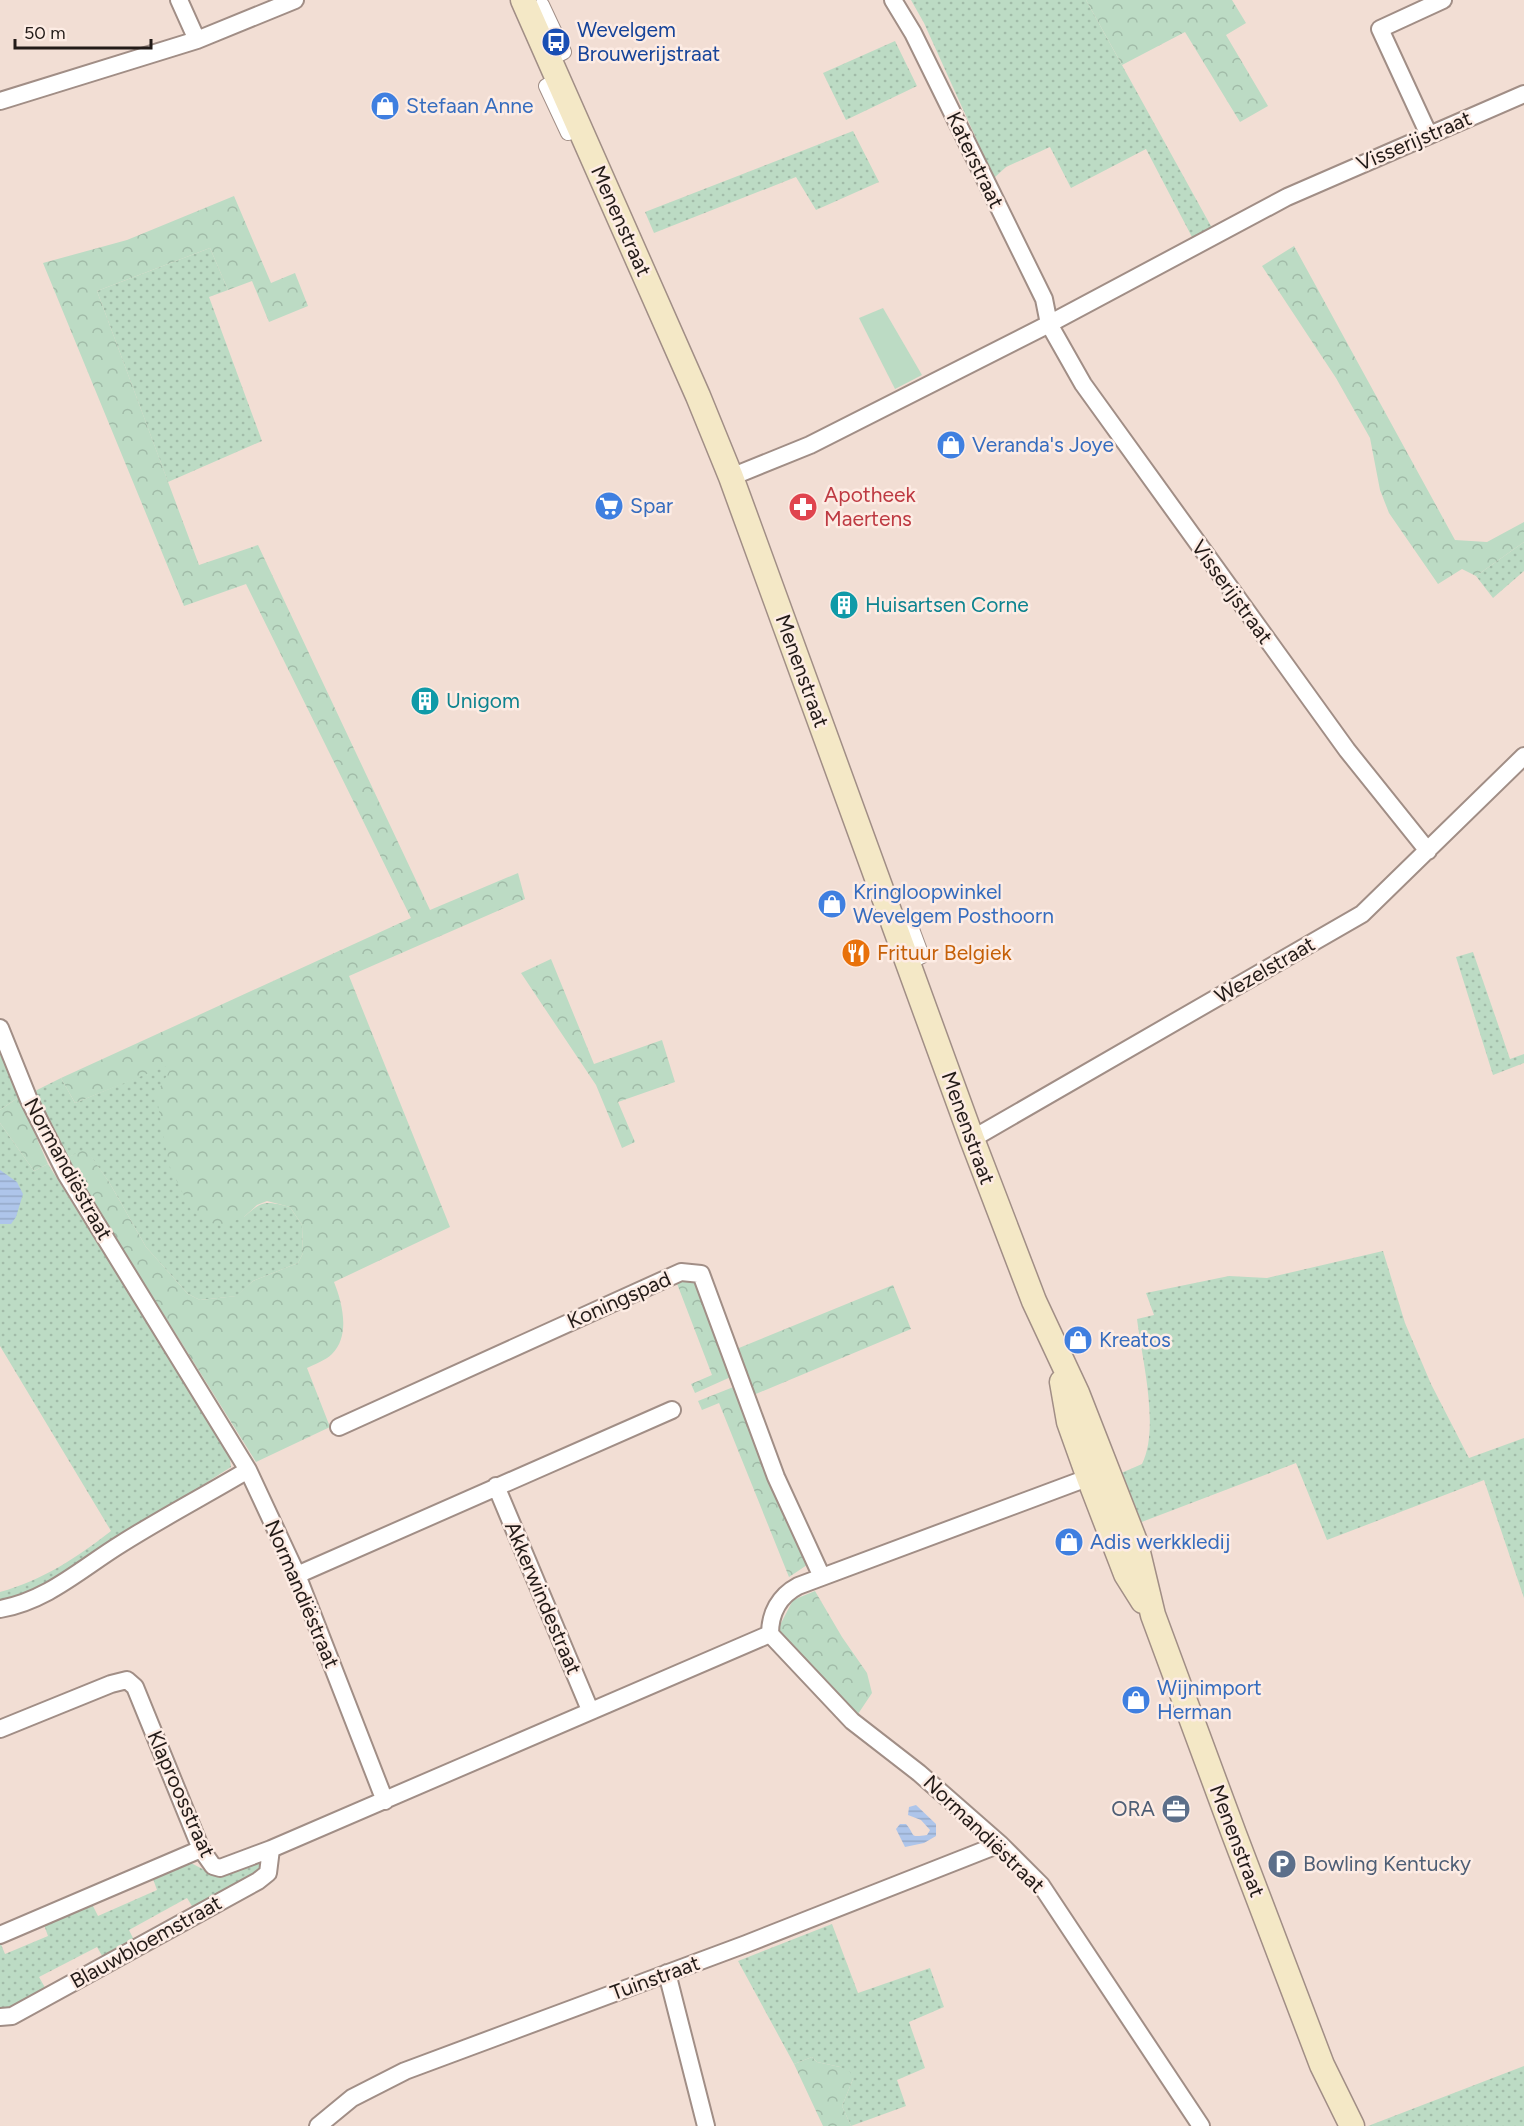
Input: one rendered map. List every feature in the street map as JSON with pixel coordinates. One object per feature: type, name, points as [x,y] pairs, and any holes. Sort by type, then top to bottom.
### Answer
[{"type":"main road","name":"Menenstraat","points":[[532,3],[731,477],[972,1139],[1056,1353],[1077,1393],[1098,1474],[1136,1544],[1153,1616],[1322,2065],[1352,2126]]},
{"type":"main road","name":"Menenstraat","points":[[1322,2065],[1338,2126]]},
{"type":"street","points":[[179,0],[197,40]]},
{"type":"street","points":[[0,101],[197,40],[295,0]]},
{"type":"street","name":"Katerstraat","points":[[892,0],[913,33],[1044,299],[1049,324]]},
{"type":"street","points":[[1429,135],[1380,29],[1443,0]]},
{"type":"street","name":"Visserijstraat","points":[[731,477],[810,445],[1049,324],[1287,197],[1524,94]]},
{"type":"street","name":"Visserijstraat","points":[[1049,324],[1083,384],[1196,543],[1347,750],[1428,851]]},
{"type":"street","name":"Wezelstraat","points":[[972,1139],[1362,914],[1524,756]]},
{"type":"street","name":"Normandiëstraat","points":[[0,1028],[29,1100],[66,1174],[248,1470],[297,1575],[384,1801]]},
{"type":"street","name":"Koningspad","points":[[339,1427],[681,1272],[690,1271],[701,1274],[776,1477],[822,1576]]},
{"type":"street","points":[[297,1575],[672,1410]]},
{"type":"street","points":[[0,1609],[29,1601],[52,1590],[120,1545],[248,1470]]},
{"type":"street","points":[[384,1801],[770,1634],[770,1620],[789,1591],[822,1576],[1098,1474]]},
{"type":"street","name":"Akkerwindestraat","points":[[496,1486],[590,1710]]},
{"type":"street","name":"Normandiëstraat","points":[[770,1634],[852,1721],[920,1773],[1000,1844],[1041,1885],[1201,2126]]},
{"type":"street","name":"Klaproosstraat","points":[[0,1729],[111,1684],[127,1680],[135,1687],[201,1849],[213,1866],[220,1868],[384,1801]]},
{"type":"street","name":"Tuinstraat","points":[[318,2126],[352,2098],[405,2071],[667,1973],[1000,1844]]},
{"type":"street","points":[[0,1935],[201,1849]]},
{"type":"street","name":"Blauwbloemstraat","points":[[0,2017],[12,2016],[258,1881],[268,1873],[271,1849]]},
{"type":"street","points":[[667,1973],[706,2126]]},
{"type":"green space","points":[[911,0],[1086,0],[1212,228],[1192,237],[1146,149],[1071,188],[1050,147],[1006,167],[994,178],[924,23]]},
{"type":"green space","points":[[1086,0],[1232,0],[1246,23],[1226,35],[1268,106],[1240,122],[1185,32],[1122,65]]},
{"type":"green space","points":[[895,41],[917,86],[846,120],[823,73]]},
{"type":"green space","points":[[853,131],[879,182],[816,210],[796,177],[654,233],[645,212]]},
{"type":"green space","points":[[234,196],[271,283],[295,273],[308,306],[269,322],[252,281],[228,290],[210,248],[97,291],[199,565],[258,545],[430,910],[518,873],[525,899],[349,976],[450,1227],[334,1282],[342,1309],[341,1338],[332,1354],[307,1368],[330,1427],[256,1462],[66,1158],[86,1149],[109,1182],[146,1247],[188,1294],[200,1300],[236,1296],[253,1281],[298,1263],[303,1253],[302,1225],[290,1207],[267,1201],[257,1205],[244,1217],[227,1224],[208,1223],[191,1210],[169,1165],[156,1094],[174,1063],[75,1103],[61,1078],[411,918],[246,584],[184,606],[43,263],[127,240]]},
{"type":"green space","points":[[1294,246],[1455,540],[1487,542],[1524,522],[1524,542],[1476,576],[1462,569],[1438,584],[1389,513],[1380,490],[1370,438],[1336,378],[1262,266]]},
{"type":"green space","points":[[210,248],[228,290],[209,297],[262,441],[168,482],[97,291]]},
{"type":"green space","points":[[883,308],[922,375],[895,389],[859,318]]},
{"type":"green space","points":[[1524,542],[1524,571],[1493,598],[1476,576]]},
{"type":"green space","points":[[1473,952],[1510,1059],[1524,1054],[1524,1063],[1493,1075],[1456,957]]},
{"type":"green space","points":[[551,959],[594,1064],[662,1040],[675,1082],[618,1102],[635,1142],[622,1148],[596,1085],[521,973]]},
{"type":"green space","points":[[0,1051],[19,1097],[0,1110]]},
{"type":"green space","points":[[174,1062],[244,1217],[256,1207],[269,1203],[290,1207],[302,1225],[303,1253],[298,1263],[253,1281],[237,1296],[200,1300],[188,1294],[146,1247],[109,1182],[86,1150],[66,1158],[35,1091],[61,1078],[75,1103]]},
{"type":"green space","points":[[19,1097],[48,1164],[34,1171],[0,1123],[0,1110]]},
{"type":"green space","points":[[0,1123],[34,1171],[48,1164],[229,1453],[231,1467],[38,1590],[0,1603],[0,1592],[45,1575],[111,1531],[0,1346]]},
{"type":"green space","points":[[1383,1251],[1405,1323],[1431,1384],[1469,1458],[1524,1438],[1524,1598],[1484,1480],[1327,1540],[1296,1463],[1139,1523],[1119,1474],[1142,1464],[1150,1432],[1148,1393],[1137,1319],[1154,1315],[1146,1293],[1229,1276],[1267,1278]]},
{"type":"green space","points":[[686,1279],[700,1283],[733,1376],[695,1393],[691,1384],[712,1375],[676,1281]]},
{"type":"green space","points":[[893,1285],[911,1329],[751,1396],[734,1350]]},
{"type":"green space","points":[[736,1386],[807,1565],[789,1577],[719,1403],[702,1410],[698,1401]]},
{"type":"green space","points":[[815,1591],[842,1637],[867,1673],[872,1693],[858,1714],[777,1631],[793,1600]]},
{"type":"green space","points":[[255,1862],[262,1865],[261,1872],[195,1911],[187,1898],[129,1930],[135,1942],[105,1961],[97,1947],[39,1977],[47,1991],[0,2013],[0,1942],[5,1954],[48,1936],[43,1922],[91,1902],[98,1916],[157,1890],[152,1876],[191,1863],[216,1876]]},
{"type":"green space","points":[[832,1924],[858,1993],[930,1968],[944,2007],[909,2022],[925,2068],[897,2080],[906,2106],[851,2126],[842,2106],[853,2079],[840,2067],[817,2062],[812,2057],[794,2064],[738,1961]]},
{"type":"green space","points":[[812,2057],[817,2062],[840,2067],[850,2072],[853,2079],[842,2106],[851,2126],[823,2126],[794,2064]]},
{"type":"green space","points":[[1524,2066],[1524,2126],[1368,2126]]},
{"type":"water","points":[[0,1170],[17,1182],[23,1194],[16,1217],[11,1224],[0,1224]]},
{"type":"water","points":[[916,1805],[936,1824],[936,1836],[924,1843],[905,1847],[896,1829],[900,1824],[906,1824],[915,1836],[927,1835],[930,1830],[921,1820],[908,1815],[909,1807]]},
{"type":"place","name":"Wevelgem Brouwerijstraat","points":[[556,42]]},
{"type":"place","name":"Stefaan Anne","points":[[385,106]]},
{"type":"place","name":"Veranda's Joye","points":[[951,445]]},
{"type":"place","name":"Spar","points":[[609,506]]},
{"type":"place","name":"Apotheek Maertens","points":[[803,507]]},
{"type":"place","name":"Huisartsen Corne","points":[[844,605]]},
{"type":"place","name":"Unigom","points":[[425,701]]},
{"type":"place","name":"Kringloopwinkel Wevelgem Posthoorn","points":[[832,904]]},
{"type":"place","name":"Frituur Belgiek","points":[[856,953]]},
{"type":"place","name":"Kreatos","points":[[1078,1340]]},
{"type":"place","name":"Adis werkkledij","points":[[1069,1542]]},
{"type":"place","name":"Wijnimport Herman","points":[[1136,1700]]},
{"type":"place","name":"ORA","points":[[1176,1809]]},
{"type":"place","name":"Bowling Kentucky","points":[[1282,1864]]}]
